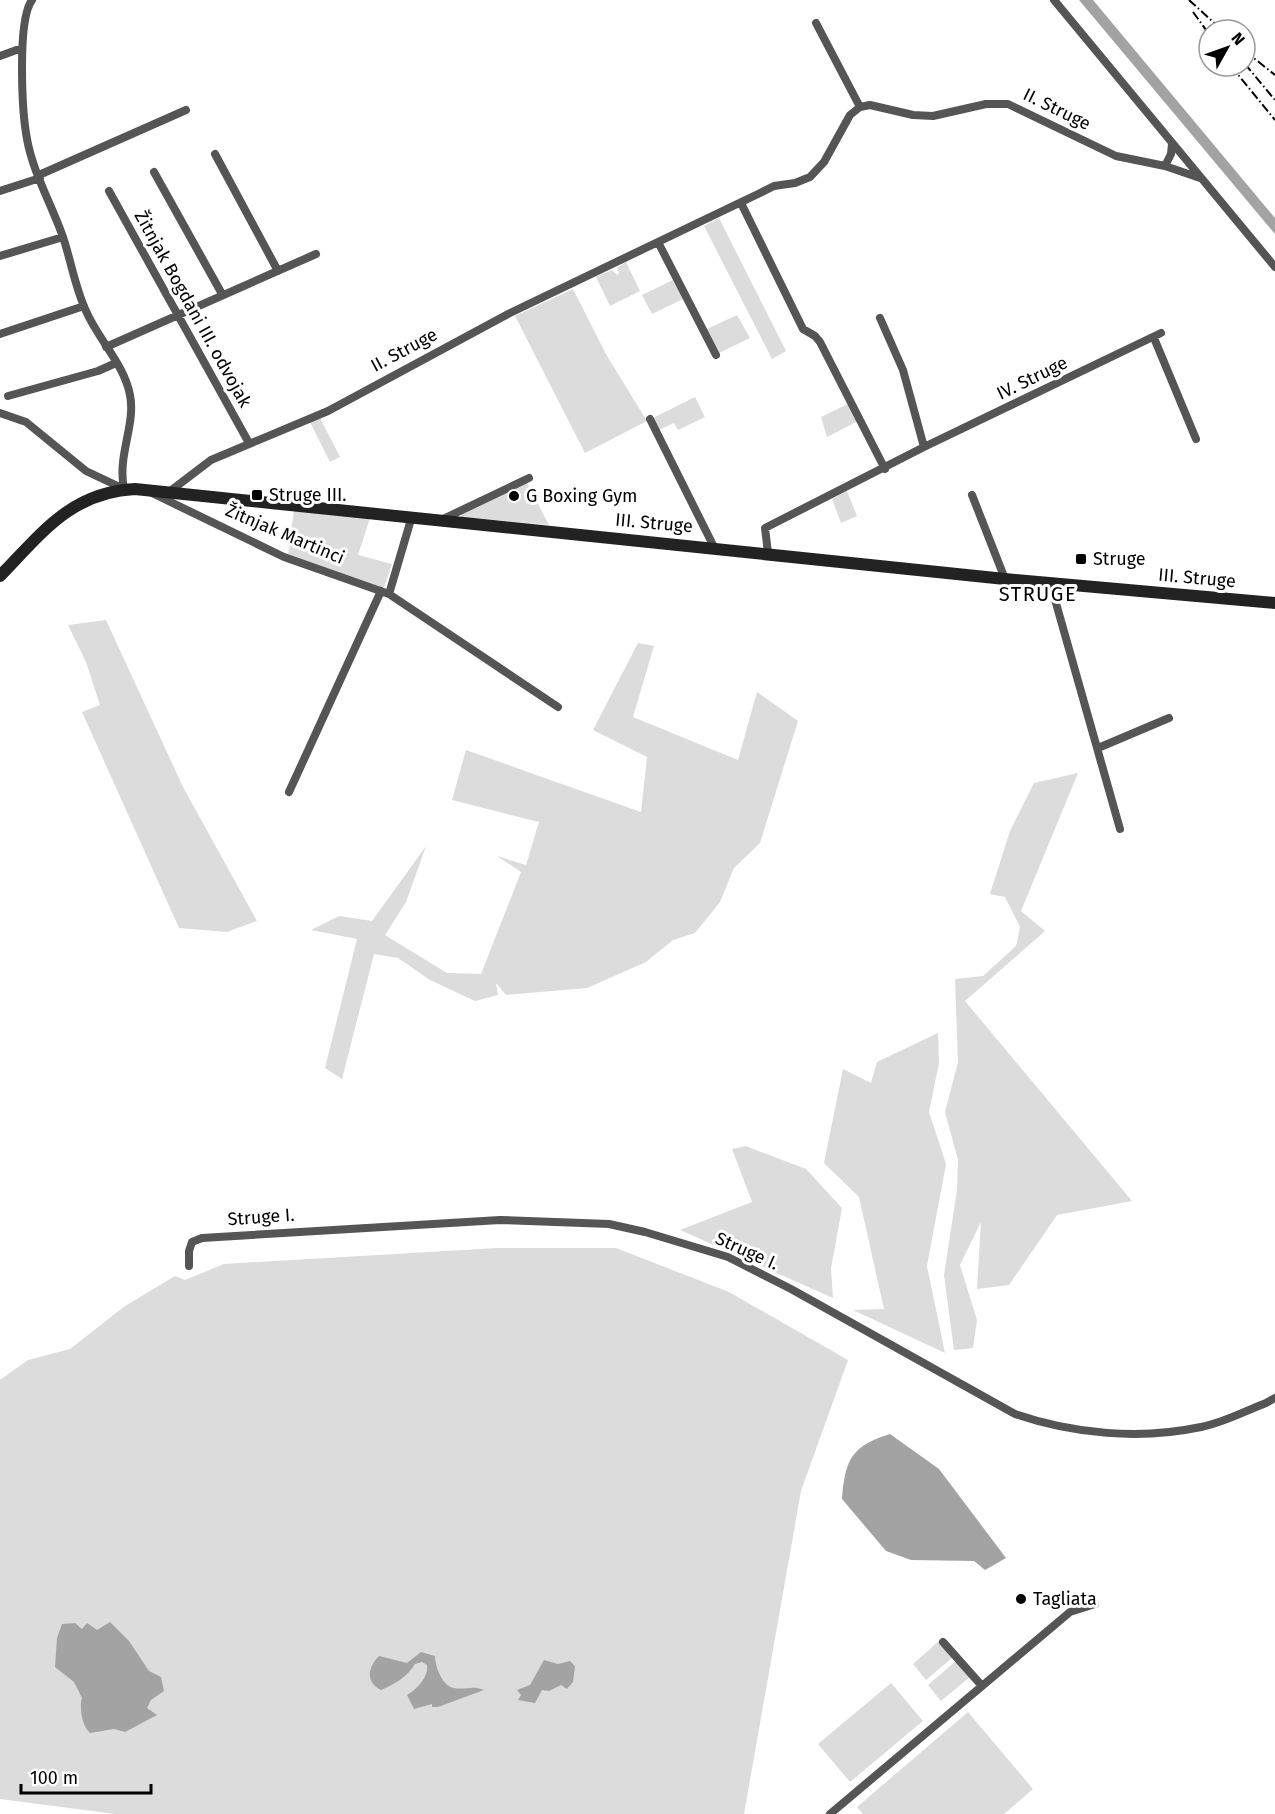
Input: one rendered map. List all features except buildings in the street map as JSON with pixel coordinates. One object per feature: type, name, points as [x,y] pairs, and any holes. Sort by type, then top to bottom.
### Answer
[{"type":"street","points":[[32,0],[26,12],[22,48],[27,140],[63,237],[84,306],[128,388],[131,403],[121,466],[124,489]]},
{"type":"street","points":[[1054,0],[1275,267]]},
{"type":"street","points":[[816,23],[860,107]]},
{"type":"street","points":[[0,56],[22,48]]},
{"type":"street","name":"II. Struge","points":[[170,492],[211,460],[328,411],[510,313],[659,244],[774,186],[795,183],[810,177],[824,162],[844,124],[860,107],[870,105],[913,115],[933,116],[986,104],[1008,104],[1116,156],[1165,166],[1200,178]]},
{"type":"street","points":[[0,191],[40,176],[186,110]]},
{"type":"street","points":[[1165,166],[1171,154],[1172,144]]},
{"type":"street","points":[[215,154],[278,271]]},
{"type":"street","points":[[154,172],[222,294]]},
{"type":"street","name":"Žitnjak Bogdani III. odvojak","points":[[109,191],[249,443]]},
{"type":"street","points":[[741,203],[804,329],[815,336],[885,469]]},
{"type":"street","points":[[0,256],[63,237]]},
{"type":"street","points":[[659,244],[716,355]]},
{"type":"street","points":[[106,346],[316,254]]},
{"type":"street","points":[[0,334],[84,306]]},
{"type":"street","points":[[880,318],[903,370],[924,447]]},
{"type":"street","name":"IV. Struge","points":[[768,553],[765,528],[885,469],[924,447],[1158,336],[1196,440]]},
{"type":"street","points":[[8,396],[98,371],[116,363]]},
{"type":"street","points":[[0,413],[26,422],[86,471],[124,489]]},
{"type":"street","name":"III. Struge","points":[[650,419],[714,546]]},
{"type":"street","points":[[441,520],[529,478]]},
{"type":"street","name":"Žitnjak Martinci","points":[[0,576],[50,523],[71,507],[124,489],[146,490],[284,557],[385,592],[558,707]]},
{"type":"street","name":"III. Struge","points":[[146,490],[714,546],[1005,579],[1275,603]]},
{"type":"street","points":[[972,495],[1005,579]]},
{"type":"street","points":[[289,792],[385,592],[412,516]]},
{"type":"street","points":[[1050,582],[1120,829]]},
{"type":"street","points":[[1098,748],[1170,718]]},
{"type":"street","name":"Struge I.","points":[[189,1266],[189,1251],[192,1242],[202,1238],[500,1220],[609,1224],[656,1235],[728,1257],[791,1289],[1015,1414],[1036,1422],[1109,1434],[1153,1432],[1202,1427],[1275,1398]]},
{"type":"street","points":[[830,1814],[1070,1612],[1095,1604]]},
{"type":"street","points":[[944,1642],[982,1686]]},
{"type":"shaded area","points":[[1079,0],[1093,0],[1275,218],[1275,234]]},
{"type":"shaded area","points":[[719,218],[786,351],[772,359],[704,226]]},
{"type":"shaded area","points":[[626,262],[640,291],[610,306],[596,277],[612,270],[617,275],[619,273],[617,268]]},
{"type":"shaded area","points":[[673,280],[683,299],[652,314],[642,295]]},
{"type":"shaded area","points":[[573,289],[607,356],[647,421],[585,453],[515,316]]},
{"type":"shaded area","points":[[737,315],[750,338],[719,353],[707,329]]},
{"type":"shaded area","points":[[695,397],[705,417],[678,430],[674,423],[659,430],[653,418]]},
{"type":"shaded area","points":[[850,403],[858,421],[827,437],[821,417]]},
{"type":"shaded area","points":[[320,418],[340,457],[330,462],[310,422]]},
{"type":"shaded area","name":"G Boxing Gym","points":[[526,481],[549,525],[461,517],[460,512]]},
{"type":"shaded area","points":[[847,491],[857,516],[841,523],[832,499]]},
{"type":"shaded area","points":[[294,509],[370,518],[358,555],[392,564],[384,588],[288,556]]},
{"type":"shaded area","points":[[106,620],[183,787],[257,921],[227,932],[179,928],[82,712],[100,705],[86,662],[68,625]]},
{"type":"shaded area","points":[[638,643],[654,646],[633,717],[738,760],[757,692],[798,721],[760,843],[734,868],[720,902],[695,933],[673,940],[646,962],[587,988],[506,995],[496,983],[498,995],[475,1001],[430,980],[398,958],[374,954],[342,1079],[325,1068],[357,939],[311,930],[339,916],[372,921],[426,846],[406,902],[385,935],[447,973],[481,974],[521,872],[497,856],[526,865],[539,822],[452,800],[466,750],[641,812],[647,757],[593,730]]},
{"type":"shaded area","points":[[1078,773],[1021,911],[1045,931],[965,1001],[1132,1201],[1057,1215],[1009,1285],[977,1289],[981,1222],[960,1265],[977,1320],[973,1348],[954,1350],[944,1275],[957,1190],[958,1160],[945,1112],[958,1062],[955,979],[983,976],[1016,946],[1020,927],[1005,897],[990,894],[1010,831],[1034,783]]},
{"type":"shaded area","points":[[938,1033],[939,1063],[929,1112],[946,1164],[927,1266],[945,1353],[853,1310],[884,1309],[859,1197],[824,1163],[843,1069],[871,1083],[877,1062]]},
{"type":"shaded area","points":[[746,1146],[806,1169],[842,1208],[831,1268],[833,1298],[680,1230],[752,1202],[732,1149]]},
{"type":"shaded area","points":[[497,1248],[616,1248],[729,1292],[848,1360],[801,1491],[744,1814],[115,1814],[0,1799],[0,1380],[28,1360],[70,1349],[125,1306],[175,1276],[185,1280],[224,1264]]},
{"type":"shaded area","points":[[890,1434],[939,1469],[1006,1558],[985,1570],[974,1561],[911,1560],[886,1551],[842,1499],[845,1474],[853,1456],[867,1444]]},
{"type":"shaded area","points":[[110,1622],[129,1641],[149,1671],[161,1677],[164,1691],[151,1700],[147,1708],[157,1715],[125,1732],[114,1729],[90,1733],[83,1721],[82,1698],[74,1682],[55,1667],[57,1638],[62,1624],[75,1623],[82,1629],[87,1623],[97,1630]]},
{"type":"shaded area","points":[[939,1641],[953,1657],[926,1680],[913,1664]]},
{"type":"shaded area","points":[[421,1652],[435,1656],[436,1665],[446,1684],[454,1688],[484,1690],[438,1707],[432,1707],[432,1704],[414,1709],[407,1695],[418,1686],[426,1674],[427,1665],[422,1662],[415,1664],[400,1680],[381,1690],[372,1683],[370,1674],[372,1665],[379,1656],[407,1663]]},
{"type":"shaded area","points":[[544,1660],[558,1664],[570,1661],[575,1666],[573,1682],[567,1689],[561,1685],[549,1691],[542,1690],[535,1703],[518,1700],[521,1695],[517,1690],[530,1685]]},
{"type":"shaded area","points":[[957,1660],[971,1676],[941,1701],[928,1685]]},
{"type":"shaded area","points":[[891,1683],[923,1721],[850,1782],[818,1744]]},
{"type":"shaded area","points":[[968,1712],[1033,1789],[1004,1814],[863,1814],[857,1807]]},
{"type":"railway","points":[[1189,0],[1209,18]]},
{"type":"railway","points":[[1193,12],[1197,18]]},
{"type":"railway","points":[[1257,61],[1275,75]]},
{"type":"railway","points":[[1241,78],[1275,120]]},
{"type":"railway","points":[[1257,78],[1275,100]]},
{"type":"place","name":"Struge III.","points":[[257,495]]},
{"type":"place","name":"G Boxing Gym","points":[[514,496]]},
{"type":"place","name":"Struge","points":[[1081,559]]},
{"type":"place","name":"Tagliata","points":[[1021,1599]]},
{"type":"district","name":"STRUGE","points":[[1038,594]]}]
